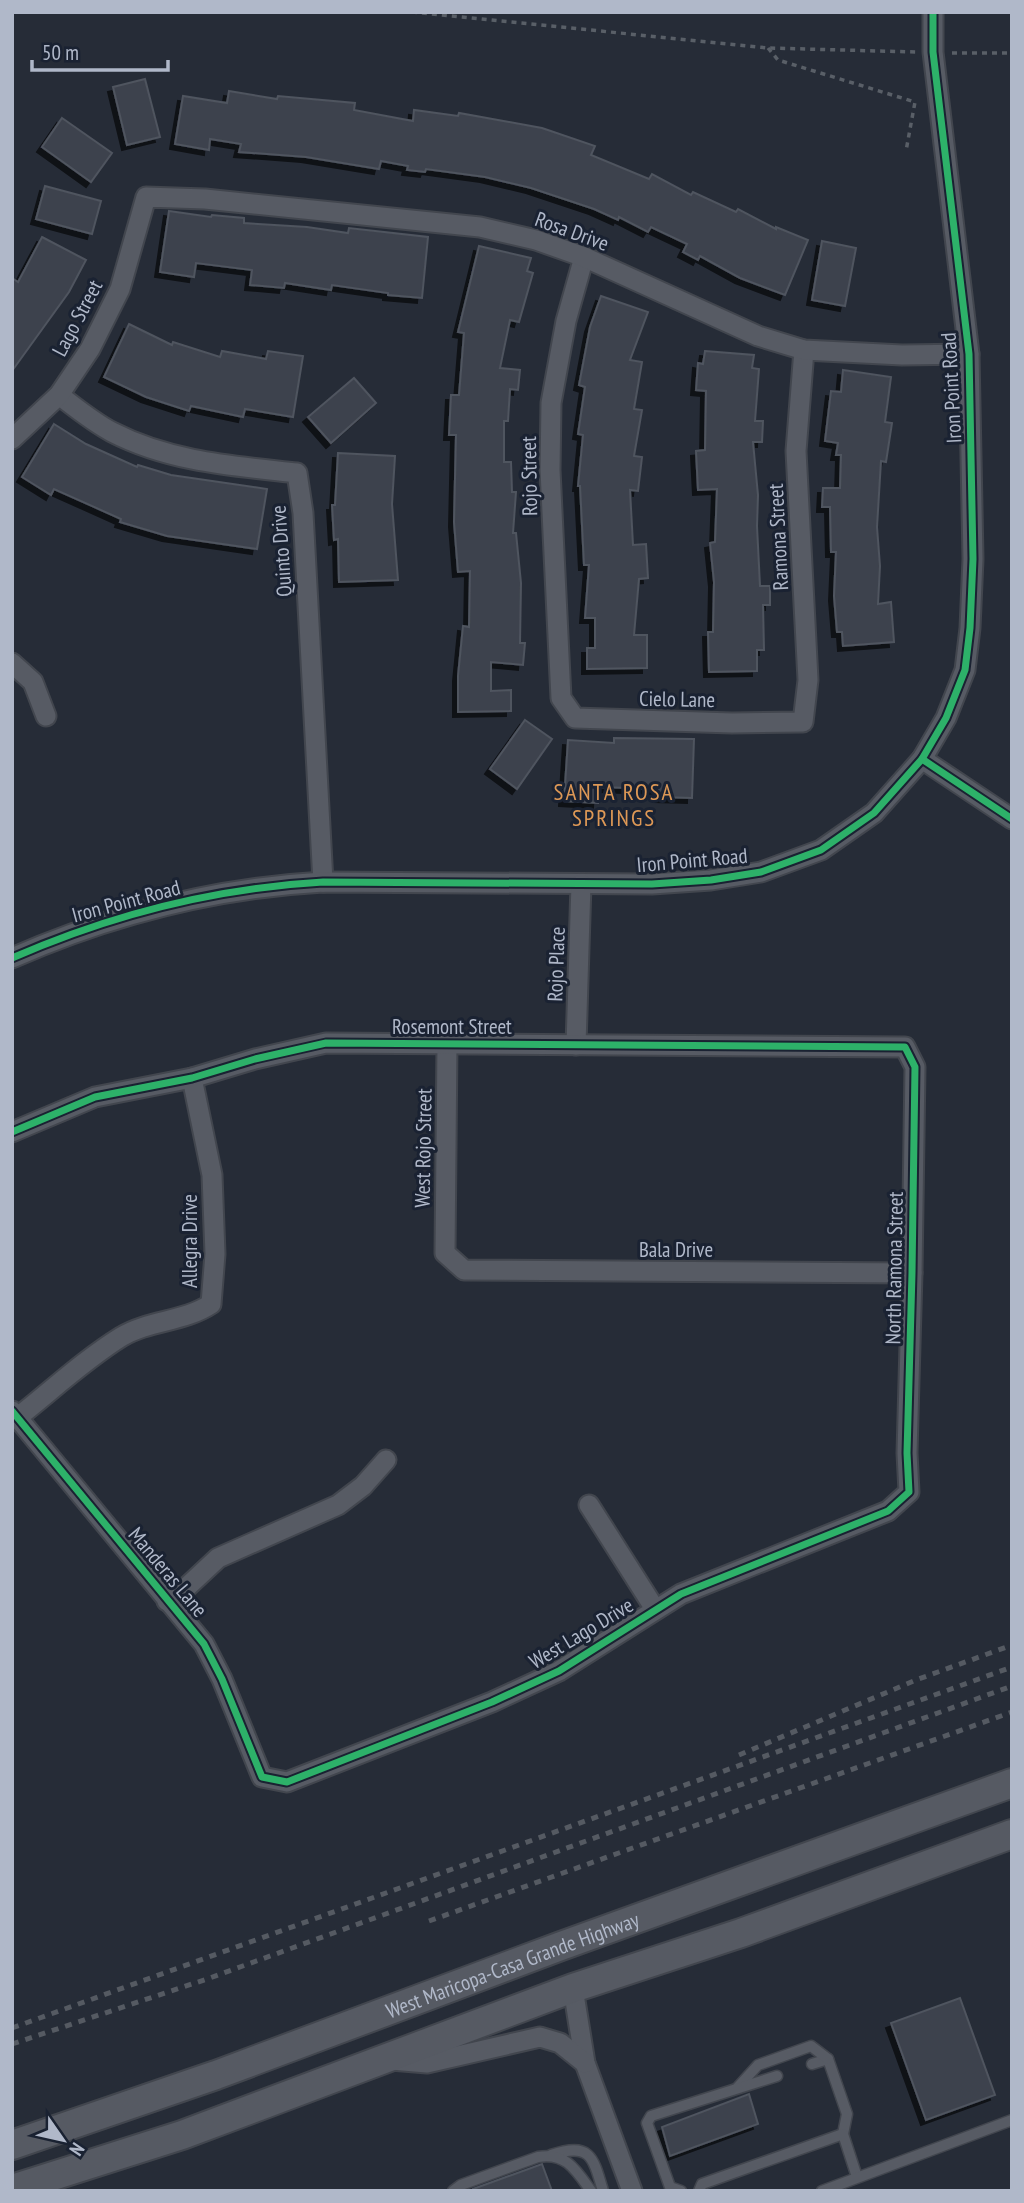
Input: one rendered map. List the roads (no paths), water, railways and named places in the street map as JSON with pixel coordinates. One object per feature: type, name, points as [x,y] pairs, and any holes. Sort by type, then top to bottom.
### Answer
[{"type":"main road","name":"West Maricopa-Casa Grande Highway","points":[[12,2145],[216,2075],[561,1946],[1012,1783]]},
{"type":"main road","name":"West Maricopa-Casa Grande Highway","points":[[12,2189],[181,2135],[573,1988],[741,1933],[1012,1834]]},
{"type":"street","name":"Iron Point Road","points":[[12,958],[60,937],[155,907],[285,884],[581,884],[711,880],[761,872],[821,850],[874,813],[922,759],[946,718],[965,670],[970,628],[974,559],[969,354],[933,52],[933,12]]},
{"type":"street","name":"Rosa Drive","points":[[146,197],[205,199],[480,227],[536,240],[584,257],[758,336],[804,350],[902,355],[969,354]]},
{"type":"street","name":"Lago Street","points":[[12,439],[59,395],[90,349],[120,289],[146,197]]},
{"type":"street","name":"Rojo Street","points":[[561,698],[550,470],[551,402],[566,321],[584,257]]},
{"type":"street","name":"Ramona Street","points":[[803,722],[807,680],[796,451],[804,350]]},
{"type":"street","name":"Quinto Drive","points":[[59,395],[103,427],[141,445],[205,462],[297,473],[303,513],[323,882]]},
{"type":"street","points":[[12,663],[33,682],[46,716]]},
{"type":"street","name":"Cielo Lane","points":[[561,698],[575,718],[732,723],[803,722]]},
{"type":"street","points":[[922,759],[1012,818]]},
{"type":"street","name":"Rojo Place","points":[[576,1045],[581,884]]},
{"type":"street","name":"Rosemont Street","points":[[12,1132],[95,1097],[192,1078],[255,1059],[326,1043],[905,1047]]},
{"type":"street","name":"West Rojo Street","points":[[445,1254],[447,1043]]},
{"type":"street","name":"North Ramona Street","points":[[905,1047],[915,1067],[907,1452],[909,1492]]},
{"type":"street","name":"Allegra Drive","points":[[15,1414],[121,1337],[153,1323],[196,1314],[211,1304],[215,1254],[212,1175],[192,1078]]},
{"type":"street","name":"Bala Drive","points":[[445,1254],[464,1270],[912,1273]]},
{"type":"street","name":"Manderas Lane","points":[[15,1414],[204,1644],[222,1679],[262,1777]]},
{"type":"street","points":[[167,1601],[218,1558],[338,1505],[363,1486],[386,1460]]},
{"type":"street","name":"West Lago Drive","points":[[262,1777],[287,1782],[492,1702],[559,1671],[681,1594],[888,1511],[909,1492]]},
{"type":"street","points":[[589,1506],[655,1609]]},
{"type":"street","points":[[573,1988],[585,2063],[632,2191]]},
{"type":"street","points":[[383,2060],[427,2063],[540,2037],[560,2043],[585,2063]]},
{"type":"lane","points":[[738,2088],[758,2065],[811,2046],[828,2059],[846,2114],[843,2134],[858,2177]]},
{"type":"lane","points":[[812,2064],[828,2059]]},
{"type":"lane","points":[[681,2191],[670,2187],[647,2123],[651,2116],[777,2076]]},
{"type":"lane","points":[[822,2191],[1012,2120]]},
{"type":"lane","points":[[699,2191],[702,2184],[843,2134]]},
{"type":"lane","points":[[453,2191],[461,2185],[570,2148],[587,2154],[596,2168],[603,2191]]},
{"type":"lane","points":[[551,2155],[570,2165],[591,2191]]},
{"type":"railway","points":[[739,1755],[916,1680],[1012,1645]]},
{"type":"railway","points":[[12,2028],[1012,1667]]},
{"type":"railway","points":[[12,2044],[207,1979],[1012,1686]]},
{"type":"railway","points":[[429,1921],[1012,1712]]},
{"type":"district","name":"SANTA ROSA SPRINGS","points":[[614,804]]}]
